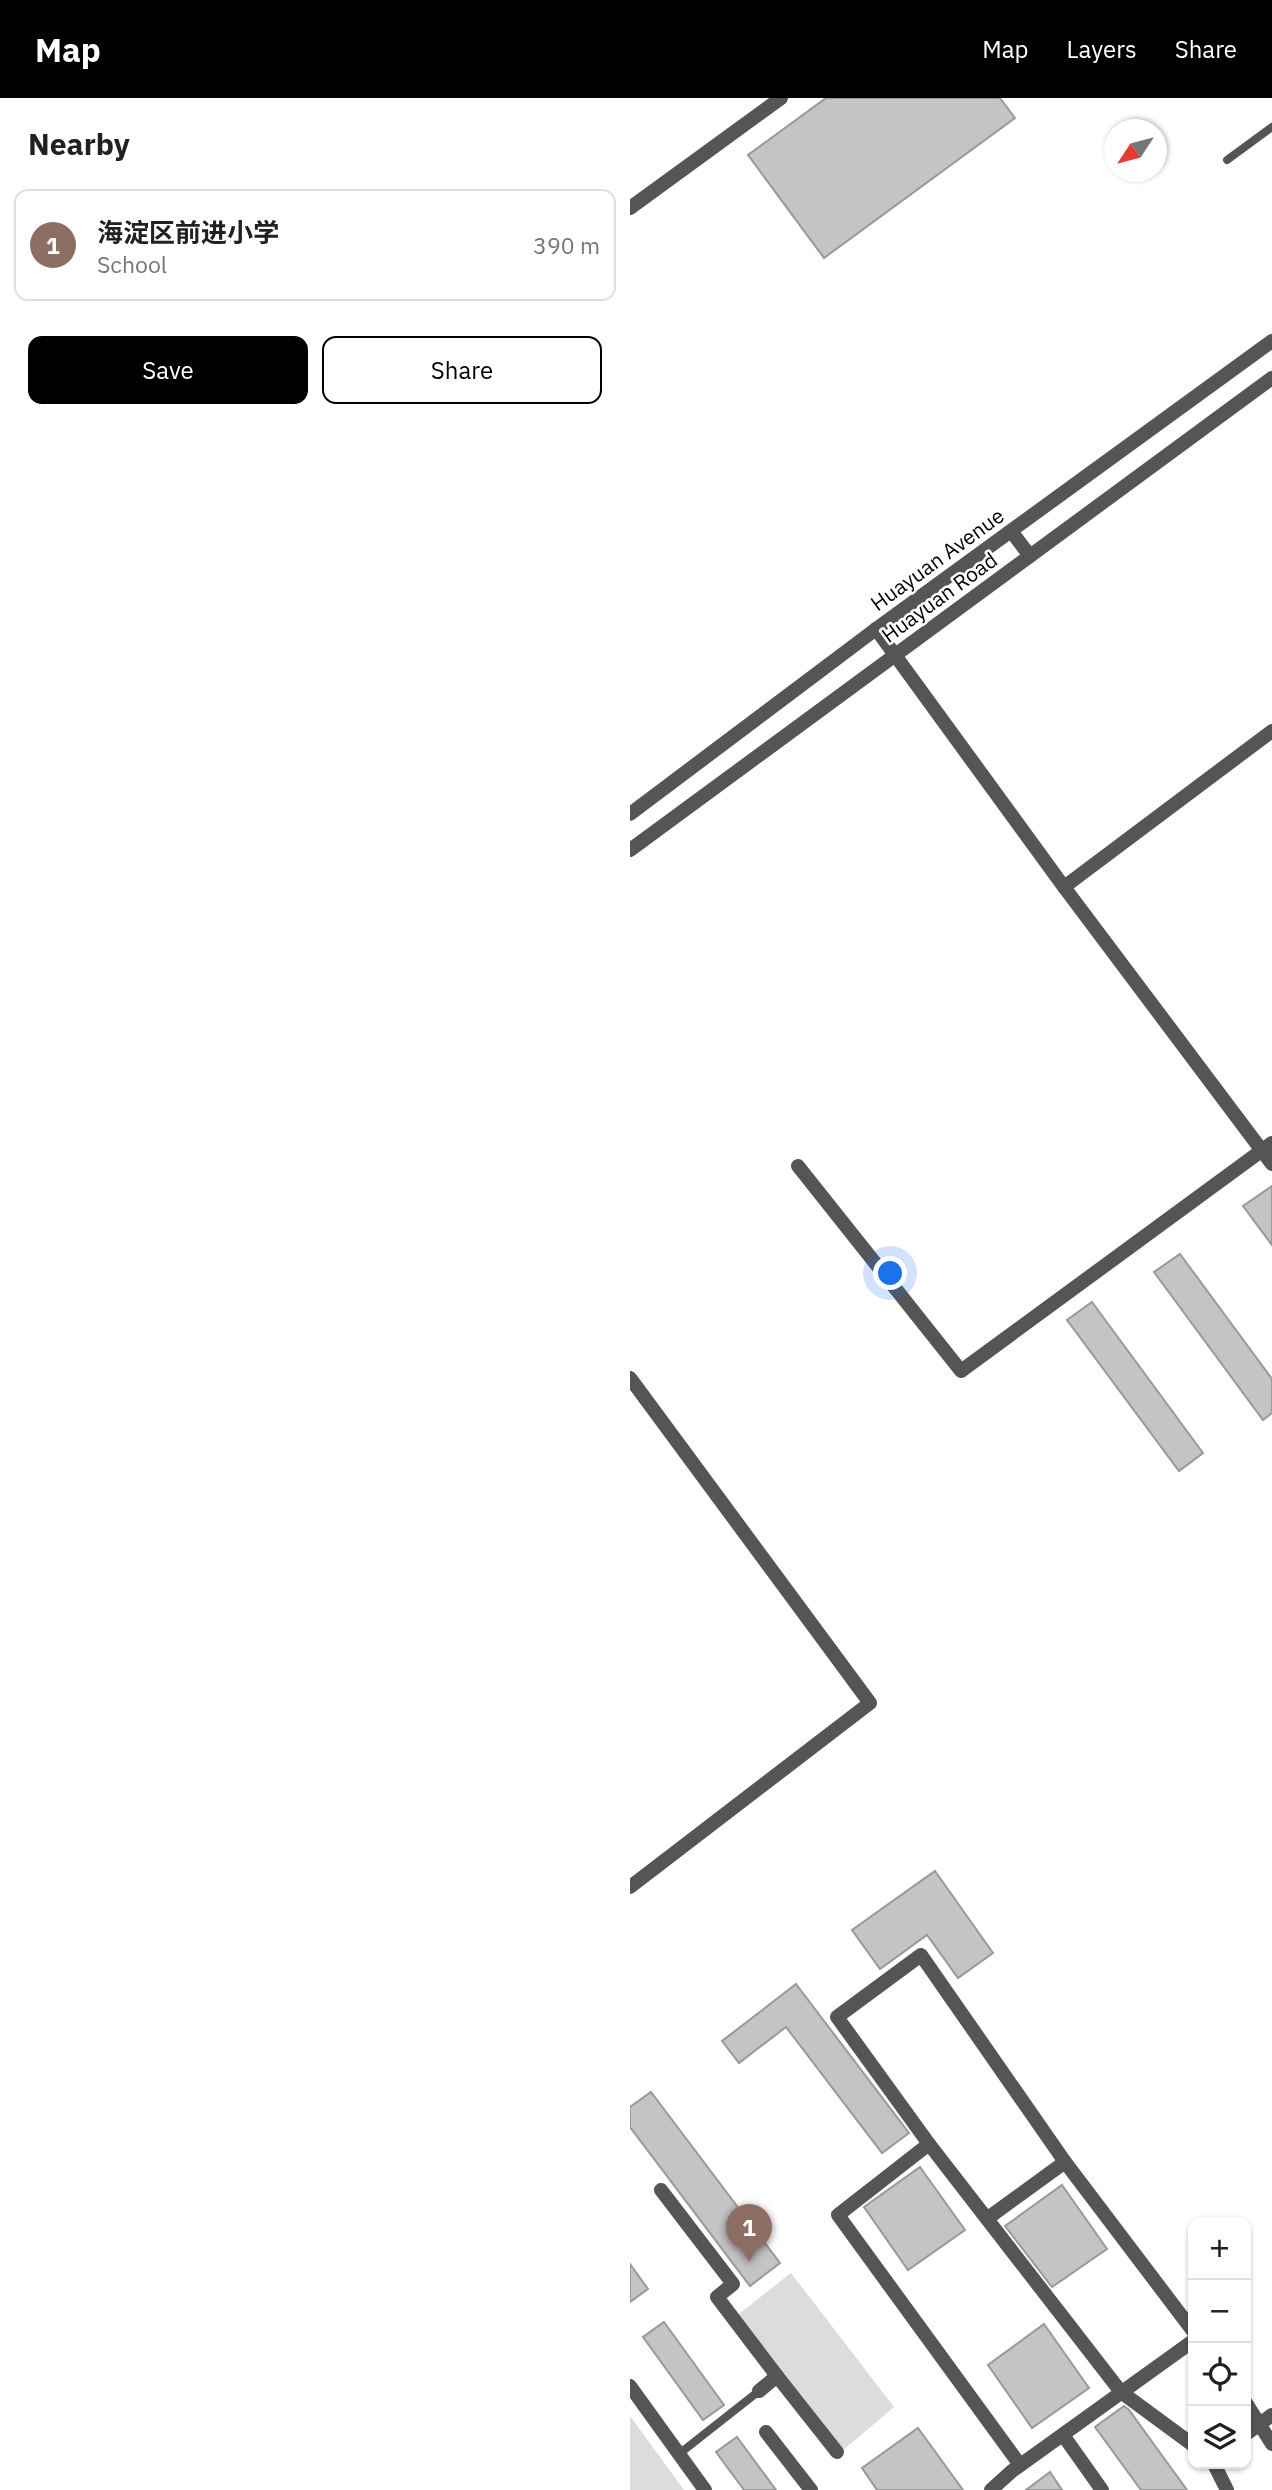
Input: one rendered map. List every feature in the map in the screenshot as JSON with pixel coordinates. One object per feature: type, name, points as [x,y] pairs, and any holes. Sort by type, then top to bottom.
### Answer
[{"type":"street","points":[[630,208],[781,98]]},
{"type":"street","name":"Huayuan Avenue","points":[[630,814],[876,629],[1272,341]]},
{"type":"street","name":"Huayuan Road","points":[[630,850],[1272,379]]},
{"type":"street","points":[[1011,531],[1030,556]]},
{"type":"street","points":[[876,629],[1064,887],[1267,1147],[1272,1164]]},
{"type":"street","points":[[1064,887],[1272,731]]},
{"type":"street","points":[[798,1166],[961,1371],[1267,1147]]},
{"type":"street","points":[[630,1378],[870,1703],[630,1887]]},
{"type":"street","points":[[1188,2324],[1065,2162],[921,1955],[837,2017],[929,2144],[1121,2392],[1188,2441]]},
{"type":"street","points":[[929,2144],[838,2215],[1020,2465]]},
{"type":"street","points":[[988,2218],[1065,2162]]},
{"type":"street","points":[[661,2190],[733,2284],[717,2297],[837,2452]]},
{"type":"street","points":[[991,2490],[1009,2484],[1020,2465],[1190,2343]]},
{"type":"street","points":[[759,2391],[778,2376]]},
{"type":"street","points":[[630,2386],[705,2490]]},
{"type":"street","points":[[1250,2406],[1266,2419],[1272,2444]]},
{"type":"street","points":[[1251,2430],[1266,2419]]},
{"type":"street","points":[[766,2432],[811,2490]]},
{"type":"street","points":[[1063,2435],[1102,2490]]},
{"type":"street","points":[[1216,2469],[1227,2490]]},
{"type":"lane","points":[[1227,160],[1272,127]]},
{"type":"lane","points":[[679,2454],[759,2391]]},
{"type":"shaded area","points":[[791,2273],[894,2407],[842,2451],[735,2317]]},
{"type":"shaded area","points":[[630,2416],[684,2490],[630,2490]]},
{"type":"building","points":[[826,98],[1000,98],[1015,118],[824,258],[748,155]]},
{"type":"building","points":[[1272,1186],[1272,1245],[1243,1206]]},
{"type":"building","points":[[1180,1254],[1272,1379],[1272,1413],[1263,1420],[1154,1272]]},
{"type":"building","points":[[1092,1302],[1203,1453],[1179,1471],[1067,1320]]},
{"type":"building","points":[[935,1871],[993,1953],[958,1978],[927,1935],[880,1969],[852,1930]]},
{"type":"building","points":[[796,1984],[909,2133],[882,2153],[786,2027],[739,2063],[722,2041]]},
{"type":"building","points":[[651,2092],[780,2263],[750,2286],[630,2127],[630,2107]]},
{"type":"building","points":[[920,2167],[965,2230],[908,2270],[864,2207]]},
{"type":"building","points":[[1062,2185],[1107,2249],[1052,2287],[1005,2226]]},
{"type":"building","points":[[630,2264],[648,2289],[630,2302]]},
{"type":"building","points":[[664,2322],[724,2405],[703,2420],[643,2337]]},
{"type":"building","points":[[1044,2324],[1089,2388],[1032,2428],[988,2365]]},
{"type":"building","points":[[1124,2406],[1187,2490],[1141,2490],[1095,2427]]},
{"type":"building","points":[[918,2428],[963,2490],[877,2490],[862,2468]]},
{"type":"building","points":[[737,2437],[776,2490],[744,2490],[716,2452]]},
{"type":"building","points":[[1050,2472],[1062,2490],[1026,2490]]},
{"type":"place","name":"海淀区前进小学","points":[[749,2262]]}]
